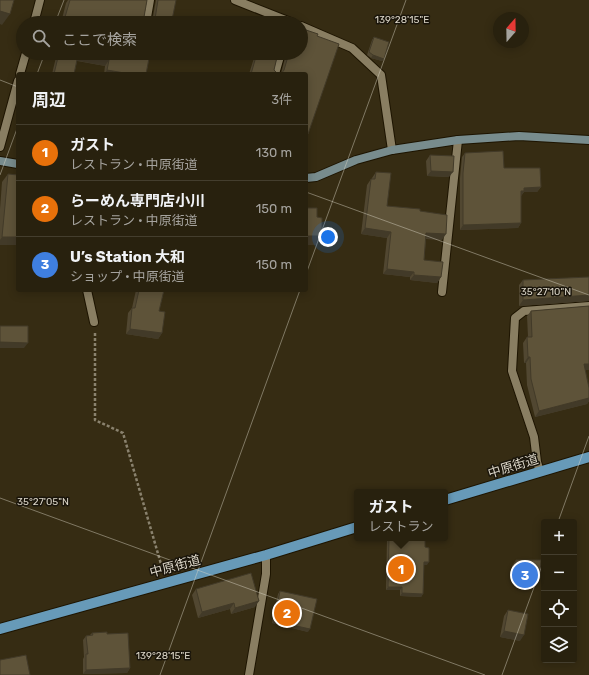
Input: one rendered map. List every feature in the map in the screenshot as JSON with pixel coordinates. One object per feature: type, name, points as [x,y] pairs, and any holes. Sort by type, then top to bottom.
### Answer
[{"type":"main road","name":"中原街道","points":[[448,499],[589,457]]},
{"type":"main road","name":"中原街道","points":[[0,629],[266,555],[354,528]]},
{"type":"street","points":[[36,16],[40,0]]},
{"type":"street","points":[[147,16],[150,0]]},
{"type":"street","points":[[235,0],[274,16]]},
{"type":"street","points":[[308,29],[352,48],[381,75],[392,150]]},
{"type":"street","points":[[21,72],[24,60]]},
{"type":"street","points":[[276,72],[279,60]]},
{"type":"street","points":[[0,147],[16,88]]},
{"type":"street","points":[[308,178],[316,177],[356,160],[392,150],[458,140],[519,136],[589,140]]},
{"type":"street","points":[[442,292],[458,140]]},
{"type":"street","points":[[0,161],[16,164]]},
{"type":"street","points":[[87,292],[94,322]]},
{"type":"street","points":[[540,472],[537,462],[534,437],[512,371],[515,318],[524,311],[589,306]]},
{"type":"street","points":[[249,675],[266,574],[266,555]]},
{"type":"path","points":[[94,322],[95,420],[123,433],[166,582]]},
{"type":"building","points":[[0,0],[14,0],[10,14],[0,11]]},
{"type":"building","points":[[70,0],[147,0],[144,16],[65,16]]},
{"type":"building","points":[[158,0],[176,0],[173,15],[155,16]]},
{"type":"building","points":[[308,31],[318,34],[317,36],[339,44],[308,134],[308,72],[282,72],[287,60],[308,60]]},
{"type":"building","points":[[374,37],[389,42],[384,59],[369,52]]},
{"type":"building","points":[[57,60],[77,60],[74,72],[54,72]]},
{"type":"building","points":[[109,60],[149,60],[146,72],[118,72],[107,70]]},
{"type":"building","points":[[255,60],[276,60],[274,70],[276,72],[252,72]]},
{"type":"building","points":[[503,151],[504,168],[540,168],[541,187],[524,188],[524,191],[521,191],[521,223],[463,225],[463,173],[465,153]]},
{"type":"building","points":[[430,155],[454,156],[453,172],[431,171]]},
{"type":"building","points":[[376,172],[391,173],[387,206],[420,209],[420,211],[447,215],[446,234],[426,233],[424,260],[443,262],[441,277],[414,275],[414,272],[387,269],[391,232],[365,228],[371,179],[375,179]]},
{"type":"building","points":[[8,174],[16,175],[16,237],[2,237]]},
{"type":"building","points":[[308,208],[317,208],[317,217],[322,218],[322,236],[308,236]]},
{"type":"building","points":[[589,277],[589,295],[523,300],[523,280]]},
{"type":"building","points":[[139,292],[164,292],[159,311],[165,312],[162,333],[130,329],[132,308],[135,308]]},
{"type":"building","points":[[589,306],[589,364],[584,364],[589,388],[589,398],[539,411],[531,379],[530,357],[528,357],[527,337],[532,337],[531,311]]},
{"type":"building","points":[[0,326],[28,326],[28,343],[0,342]]},
{"type":"building","points":[[389,541],[425,541],[425,547],[429,548],[429,562],[424,562],[423,594],[402,593],[402,587],[388,587]]},
{"type":"building","points":[[516,560],[541,560],[540,578],[516,578]]},
{"type":"building","points":[[251,573],[259,601],[235,608],[234,603],[202,612],[196,589]]},
{"type":"building","points":[[280,591],[317,599],[310,629],[274,621]]},
{"type":"building","points":[[508,610],[528,614],[524,635],[504,631]]},
{"type":"building","points":[[107,632],[107,634],[128,633],[130,668],[86,670],[86,654],[88,654],[86,636],[93,635],[92,633]]},
{"type":"building","points":[[26,655],[30,675],[0,675],[0,660]]},
{"type":"place","name":"ガスト","points":[[401,569]]},
{"type":"place","name":"U’s Station 大和","points":[[525,575]]},
{"type":"place","name":"らーめん専門店小川","points":[[287,613]]}]
